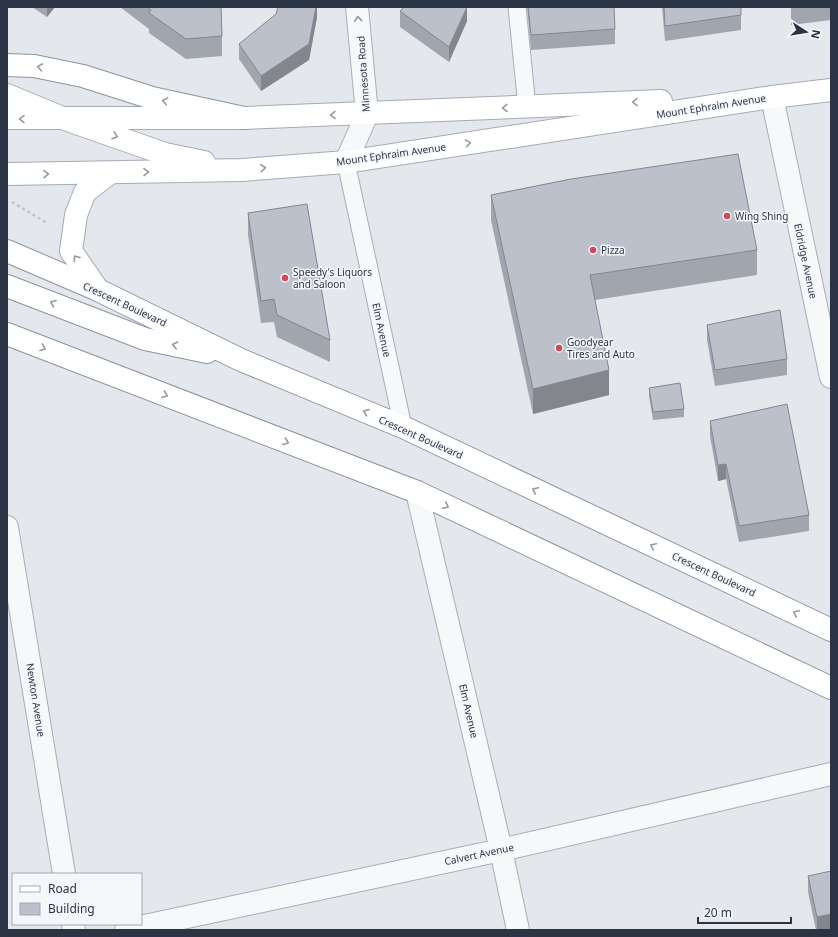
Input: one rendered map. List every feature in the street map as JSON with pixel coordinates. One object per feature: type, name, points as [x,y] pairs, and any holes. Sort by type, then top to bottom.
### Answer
[{"type":"main road","points":[[7,65],[34,66],[82,76],[152,98],[244,118]]},
{"type":"main road","name":"Mount Ephraim Avenue","points":[[7,174],[242,170],[346,162],[772,97],[831,90]]},
{"type":"main road","points":[[7,95],[65,119],[165,154],[242,170]]},
{"type":"main road","name":"Mount Ephraim Avenue","points":[[7,118],[244,118],[772,97]]},
{"type":"main road","points":[[98,290],[71,251],[76,215],[85,192],[110,172]]},
{"type":"main road","name":"Crescent Boulevard","points":[[7,251],[98,290],[241,360],[403,427],[831,630]]},
{"type":"main road","points":[[7,286],[145,339],[241,360]]},
{"type":"main road","points":[[7,334],[417,492],[831,688]]},
{"type":"street","name":"Minnesota Road","points":[[346,162],[367,114],[357,7]]},
{"type":"street","name":"Eldridge Avenue","points":[[772,97],[831,378]]},
{"type":"street","name":"Elm Avenue","points":[[417,492],[501,850],[518,930]]},
{"type":"street","name":"Newton Avenue","points":[[7,527],[64,873]]},
{"type":"street","name":"Calvert Avenue","points":[[126,930],[501,850],[831,774]]},
{"type":"lane","points":[[517,7],[527,107]]},
{"type":"lane","name":"Elm Avenue","points":[[346,162],[403,427]]},
{"type":"path","points":[[8,200],[53,227]]},
{"type":"building","points":[[147,7],[221,7],[222,36],[186,39],[149,13],[151,10]]},
{"type":"building","points":[[278,7],[316,7],[309,44],[261,76],[239,44],[276,14]]},
{"type":"building","points":[[404,7],[467,7],[449,47],[400,11]]},
{"type":"building","points":[[528,7],[614,7],[615,29],[531,35]]},
{"type":"building","points":[[664,7],[741,7],[741,15],[665,26]]},
{"type":"building","points":[[738,154],[757,250],[590,275],[609,370],[533,389],[491,195],[571,179]]},
{"type":"building","name":"Speedy's Liquors and Saloon","points":[[307,204],[330,340],[277,315],[274,299],[261,301],[248,213]]},
{"type":"building","points":[[780,310],[787,359],[715,370],[707,325]]},
{"type":"building","points":[[680,383],[684,409],[653,412],[649,388]]},
{"type":"building","points":[[787,404],[809,515],[739,526],[726,464],[718,465],[710,421]]},
{"type":"building","points":[[831,871],[831,914],[817,917],[808,876]]},
{"type":"place","name":"Wing Shing","points":[[727,216]]},
{"type":"place","name":"Pizza","points":[[593,250]]},
{"type":"place","name":"Speedy's Liquors and Saloon","points":[[285,278]]},
{"type":"place","name":"Goodyear Tires and Auto","points":[[559,348]]}]
